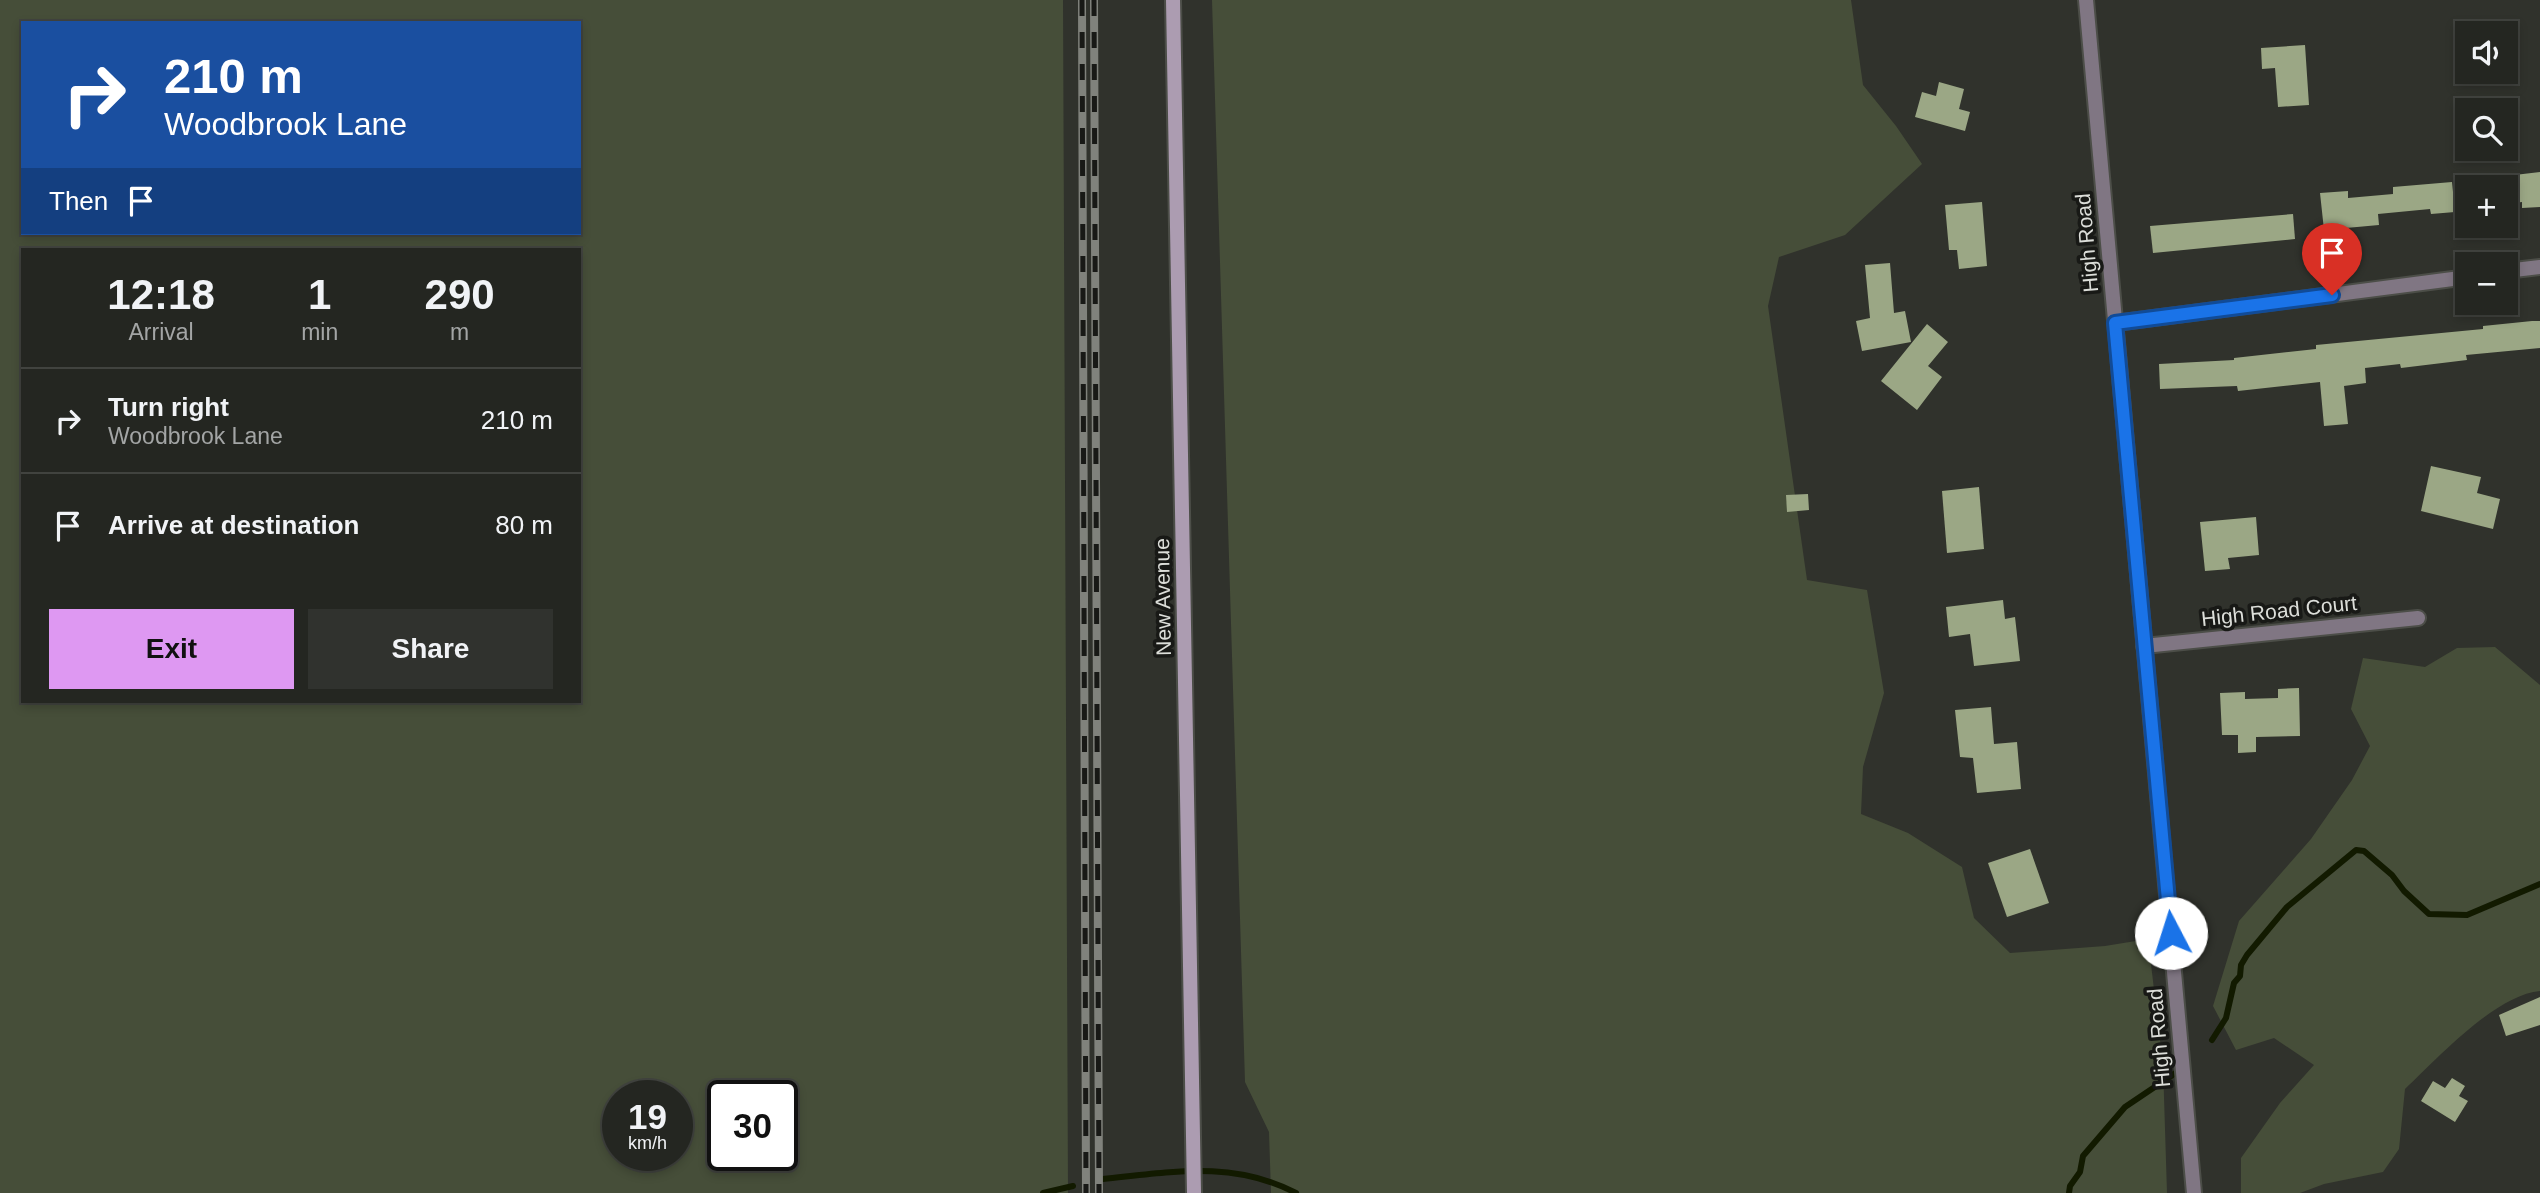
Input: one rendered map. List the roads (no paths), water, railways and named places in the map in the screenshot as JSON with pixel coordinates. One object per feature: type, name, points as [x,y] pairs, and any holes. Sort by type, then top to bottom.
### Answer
[{"type":"main road","name":"New Avenue","points":[[1173,0],[1194,1188]]},
{"type":"street","name":"High Road","points":[[2085,0],[2194,1193]]},
{"type":"street","points":[[2518,270],[2540,267]]},
{"type":"street","points":[[2115,323],[2455,278]]},
{"type":"street","name":"High Road Court","points":[[2144,646],[2418,618]]},
{"type":"waterway","points":[[2212,1040],[2226,1018],[2234,983],[2240,976],[2241,965],[2247,955],[2287,907],[2356,850],[2364,851],[2392,875],[2404,891],[2429,914],[2467,915],[2540,884]]},
{"type":"waterway","points":[[2069,1193],[2070,1186],[2080,1172],[2083,1156],[2125,1107],[2177,1072]]},
{"type":"waterway","points":[[1103,1179],[1177,1172],[1225,1172],[1249,1176],[1296,1193]]},
{"type":"waterway","points":[[1043,1193],[1073,1186]]},
{"type":"railway","points":[[1082,0],[1086,1193]]},
{"type":"railway","points":[[1094,0],[1099,1193]]}]
